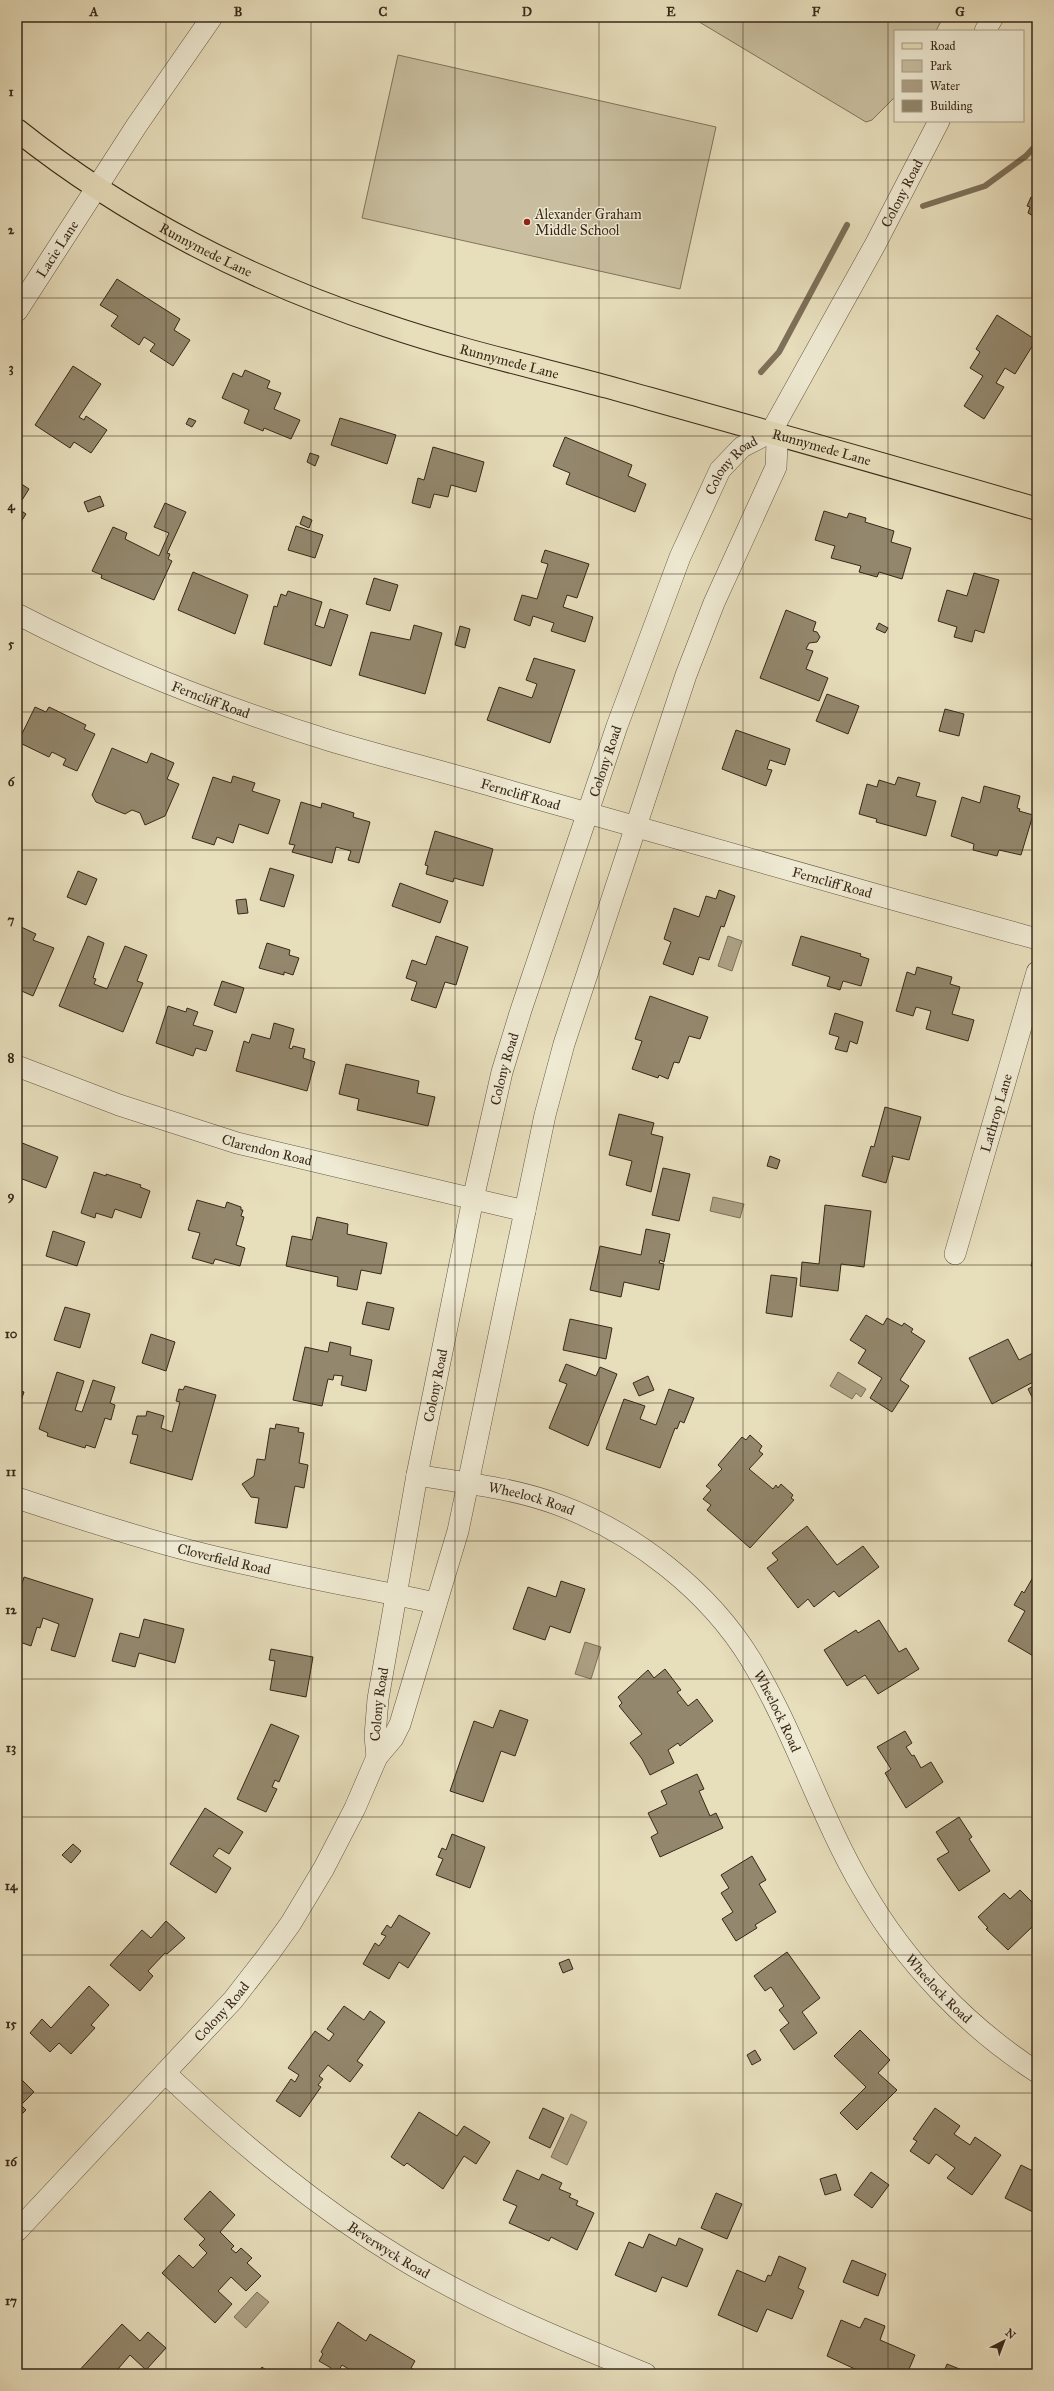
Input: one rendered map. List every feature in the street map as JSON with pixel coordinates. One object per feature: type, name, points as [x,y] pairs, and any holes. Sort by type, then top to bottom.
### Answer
[{"type":"main road","name":"Runnymede Lane","points":[[17,130],[98,187],[159,224],[213,254],[326,305],[424,337],[771,432],[1037,510]]},
{"type":"street","name":"Lacie Lane","points":[[17,311],[98,187],[136,125],[212,17]]},
{"type":"street","points":[[986,30],[993,17]]},
{"type":"street","name":"Colony Road","points":[[377,1757],[375,1736],[378,1699],[417,1475],[473,1198],[502,1072],[520,1010],[646,642],[680,557],[715,479],[726,463],[742,447],[771,432],[876,243],[938,122]]},
{"type":"street","name":"Colony Road","points":[[17,2232],[237,1995],[291,1923],[339,1841],[377,1757],[389,1744],[400,1724],[458,1531],[525,1210],[557,1067],[686,675],[714,603],[776,467],[777,443],[771,432]]},
{"type":"street","name":"Ferncliff Road","points":[[17,614],[88,648],[241,711],[332,741],[1037,939]]},
{"type":"street","name":"Lathrop Lane","points":[[955,1254],[1037,972]]},
{"type":"street","name":"Clarendon Road","points":[[17,1066],[133,1110],[237,1143],[525,1210]]},
{"type":"street","name":"Wheelock Road","points":[[417,1475],[538,1498],[560,1505],[607,1527],[656,1559],[701,1599],[728,1629],[752,1662],[784,1726],[842,1851],[889,1931],[917,1966],[956,2008],[1003,2049],[1037,2072]]},
{"type":"street","name":"Cloverfield Road","points":[[17,1498],[102,1526],[190,1551],[436,1603]]},
{"type":"street","name":"Beverwyck Road","points":[[165,2073],[269,2166],[387,2250],[440,2281],[515,2319],[646,2374]]},
{"type":"green space","points":[[691,17],[943,17],[936,30],[894,30],[894,98],[872,120],[866,122]]},
{"type":"green space","points":[[398,55],[716,127],[680,289],[362,218]]},
{"type":"water","points":[[728,936],[742,941],[732,971],[718,966]]},
{"type":"water","points":[[713,1197],[744,1204],[740,1218],[710,1211]]},
{"type":"water","points":[[838,1372],[866,1389],[861,1397],[856,1393],[852,1399],[830,1386]]},
{"type":"water","points":[[585,1642],[601,1647],[591,1679],[575,1674]]},
{"type":"water","points":[[571,2114],[587,2122],[567,2165],[551,2157]]},
{"type":"water","points":[[257,2292],[269,2302],[246,2328],[234,2317]]},
{"type":"building","points":[[1037,196],[1037,218],[1028,213],[1030,207],[1027,206],[1031,197],[1035,199]]},
{"type":"building","points":[[117,279],[180,319],[174,330],[190,340],[173,366],[150,351],[155,344],[144,337],[139,345],[111,326],[118,316],[100,305]]},
{"type":"building","points":[[997,315],[1036,340],[1015,374],[1005,368],[996,383],[1004,387],[984,419],[964,406],[983,376],[970,368],[980,352],[976,349]]},
{"type":"building","points":[[73,366],[101,384],[79,417],[84,420],[86,416],[107,430],[91,453],[74,442],[70,448],[35,425]]},
{"type":"building","points":[[245,370],[270,381],[267,388],[281,393],[274,409],[300,420],[291,439],[264,428],[263,431],[244,423],[249,410],[222,398],[233,373],[242,377]]},
{"type":"building","points":[[189,418],[196,421],[192,427],[186,424]]},
{"type":"building","points":[[340,418],[396,435],[387,464],[331,445]]},
{"type":"building","points":[[565,437],[632,465],[628,476],[646,484],[635,512],[566,484],[570,473],[553,466]]},
{"type":"building","points":[[433,447],[484,462],[476,492],[451,485],[448,497],[434,494],[430,508],[412,503],[418,478],[424,480]]},
{"type":"building","points":[[310,453],[319,456],[315,466],[307,462]]},
{"type":"building","points":[[17,481],[29,489],[17,508]]},
{"type":"building","points":[[100,496],[104,506],[88,512],[84,502]]},
{"type":"building","points":[[165,503],[186,512],[167,553],[170,554],[168,559],[172,561],[154,600],[101,578],[102,575],[92,571],[113,527],[127,533],[125,539],[159,556],[169,533],[154,527]]},
{"type":"building","points":[[17,508],[26,514],[17,528]]},
{"type":"building","points":[[824,511],[847,518],[849,513],[866,518],[865,522],[894,531],[891,542],[911,548],[902,579],[879,572],[877,577],[859,572],[861,566],[831,558],[835,546],[815,540]]},
{"type":"building","points":[[303,516],[312,520],[309,528],[300,524]]},
{"type":"building","points":[[296,526],[323,535],[315,558],[288,550]]},
{"type":"building","points":[[545,550],[589,564],[577,598],[567,595],[563,607],[593,617],[585,642],[551,631],[554,623],[533,616],[530,626],[514,620],[522,595],[537,599],[548,564],[541,562]]},
{"type":"building","points":[[193,572],[248,595],[235,634],[178,610]]},
{"type":"building","points":[[974,573],[999,580],[984,633],[975,630],[972,642],[954,637],[957,627],[938,621],[947,590],[967,596]]},
{"type":"building","points":[[374,578],[398,585],[390,611],[366,604]]},
{"type":"building","points":[[288,591],[322,602],[315,625],[324,628],[330,609],[348,615],[331,666],[264,644],[274,606],[277,607],[281,594],[286,596]]},
{"type":"building","points":[[786,610],[816,622],[813,631],[817,632],[820,637],[817,642],[809,643],[806,649],[813,651],[806,669],[828,678],[819,701],[760,678]]},
{"type":"building","points":[[879,623],[888,628],[885,633],[876,629]]},
{"type":"building","points":[[414,625],[442,633],[425,694],[359,675],[371,632],[410,640]]},
{"type":"building","points":[[460,626],[470,629],[465,648],[455,645]]},
{"type":"building","points":[[534,658],[575,670],[550,743],[487,720],[499,687],[532,698],[537,684],[526,680]]},
{"type":"building","points":[[827,694],[859,706],[848,734],[816,721]]},
{"type":"building","points":[[35,707],[46,712],[49,707],[86,725],[84,729],[95,734],[77,771],[63,765],[66,759],[52,752],[49,757],[18,742]]},
{"type":"building","points":[[945,709],[964,714],[959,736],[939,731]]},
{"type":"building","points":[[736,730],[790,749],[785,765],[770,760],[767,769],[772,770],[766,786],[722,769]]},
{"type":"building","points":[[112,748],[147,763],[151,753],[174,763],[167,779],[179,784],[165,816],[145,825],[140,813],[132,810],[125,814],[96,802],[92,795]]},
{"type":"building","points":[[233,776],[255,783],[252,791],[280,800],[268,834],[239,824],[233,843],[217,837],[214,845],[192,838],[213,777],[231,783]]},
{"type":"building","points":[[898,777],[920,783],[916,796],[936,801],[926,836],[876,822],[877,819],[859,814],[867,784],[877,787],[879,780],[895,785]]},
{"type":"building","points":[[984,786],[1020,796],[1017,808],[1020,809],[1019,811],[1033,815],[1021,855],[999,850],[997,856],[973,850],[974,844],[951,836],[962,797],[980,803]]},
{"type":"building","points":[[301,802],[321,808],[322,803],[354,813],[353,817],[370,822],[359,863],[348,860],[351,851],[336,847],[332,863],[292,852],[295,845],[289,844]]},
{"type":"building","points":[[435,831],[493,849],[483,886],[454,878],[453,882],[426,874],[428,866],[425,865]]},
{"type":"building","points":[[270,868],[294,875],[284,907],[260,900]]},
{"type":"building","points":[[78,871],[97,879],[86,905],[67,897]]},
{"type":"building","points":[[400,883],[448,901],[440,923],[392,906]]},
{"type":"building","points":[[719,890],[735,896],[724,927],[721,926],[709,960],[699,957],[693,975],[663,964],[671,942],[664,939],[674,908],[699,917],[706,896],[716,899]]},
{"type":"building","points":[[246,899],[248,913],[238,914],[236,900]]},
{"type":"building","points":[[17,925],[36,934],[33,940],[54,948],[33,996],[17,989]]},
{"type":"building","points":[[88,936],[104,943],[93,978],[96,979],[94,984],[107,989],[125,946],[147,955],[137,981],[143,983],[123,1032],[59,1006]]},
{"type":"building","points":[[436,936],[468,947],[456,985],[445,982],[436,1008],[411,1000],[417,982],[406,978],[412,960],[426,965]]},
{"type":"building","points":[[801,936],[861,954],[860,956],[869,959],[861,986],[843,981],[840,990],[827,986],[830,977],[792,965]]},
{"type":"building","points":[[267,943],[290,950],[289,955],[299,958],[293,975],[284,972],[284,975],[259,968]]},
{"type":"building","points":[[917,967],[952,977],[950,984],[960,987],[952,1014],[974,1020],[968,1041],[926,1029],[931,1011],[916,1007],[913,1016],[896,1011],[907,972],[915,975]]},
{"type":"building","points":[[222,981],[244,988],[236,1013],[214,1005]]},
{"type":"building","points":[[650,996],[708,1017],[700,1039],[689,1036],[679,1063],[674,1062],[668,1079],[659,1075],[658,1078],[632,1069],[642,1041],[635,1039]]},
{"type":"building","points":[[168,1006],[186,1012],[187,1008],[198,1012],[193,1025],[213,1031],[206,1051],[196,1048],[193,1056],[156,1043]]},
{"type":"building","points":[[835,1013],[863,1022],[857,1044],[850,1041],[847,1052],[835,1049],[839,1037],[829,1034]]},
{"type":"building","points":[[274,1023],[294,1029],[289,1048],[292,1049],[293,1046],[305,1049],[303,1058],[315,1062],[307,1091],[236,1071],[244,1041],[249,1043],[252,1034],[270,1039]]},
{"type":"building","points":[[346,1064],[419,1081],[417,1093],[435,1097],[428,1126],[357,1110],[359,1099],[339,1094]]},
{"type":"building","points":[[885,1107],[921,1117],[909,1160],[892,1156],[893,1159],[886,1183],[862,1176],[871,1146],[874,1147]]},
{"type":"building","points":[[619,1114],[654,1123],[651,1134],[663,1137],[651,1192],[626,1185],[632,1161],[609,1155]]},
{"type":"building","points":[[17,1141],[58,1157],[46,1188],[17,1177]]},
{"type":"building","points":[[770,1156],[780,1160],[777,1169],[767,1166]]},
{"type":"building","points":[[663,1168],[690,1174],[679,1221],[652,1215]]},
{"type":"building","points":[[94,1172],[106,1176],[106,1174],[141,1185],[140,1187],[150,1191],[141,1218],[115,1209],[112,1218],[96,1213],[95,1218],[81,1213]]},
{"type":"building","points":[[197,1200],[225,1208],[227,1202],[241,1207],[241,1210],[243,1210],[241,1216],[244,1217],[236,1245],[245,1248],[240,1266],[215,1259],[213,1264],[192,1258],[200,1233],[188,1230]]},
{"type":"building","points":[[825,1205],[871,1211],[864,1267],[841,1264],[838,1291],[800,1286],[802,1262],[819,1264]]},
{"type":"building","points":[[317,1217],[348,1224],[347,1234],[387,1243],[381,1274],[361,1270],[357,1290],[337,1286],[338,1277],[286,1266],[292,1236],[312,1240]]},
{"type":"building","points":[[646,1229],[670,1234],[664,1262],[660,1260],[659,1263],[664,1264],[659,1290],[624,1282],[621,1297],[590,1290],[600,1246],[641,1255]]},
{"type":"building","points":[[53,1231],[85,1242],[77,1266],[46,1256]]},
{"type":"building","points":[[1037,1245],[1037,1267],[1031,1266]]},
{"type":"building","points":[[1037,1267],[1037,1276],[1034,1275]]},
{"type":"building","points":[[771,1275],[797,1278],[792,1317],[766,1313]]},
{"type":"building","points":[[367,1302],[394,1308],[389,1330],[362,1324]]},
{"type":"building","points":[[65,1307],[90,1314],[80,1348],[54,1340]]},
{"type":"building","points":[[866,1315],[883,1325],[887,1318],[902,1326],[904,1323],[913,1329],[911,1332],[925,1341],[900,1380],[909,1386],[892,1412],[870,1398],[882,1378],[858,1363],[866,1350],[850,1340]]},
{"type":"building","points":[[570,1319],[612,1328],[606,1359],[563,1350]]},
{"type":"building","points":[[151,1334],[175,1342],[166,1371],[142,1363]]},
{"type":"building","points":[[1008,1339],[1019,1360],[1037,1351],[1037,1380],[992,1404],[969,1358]]},
{"type":"building","points":[[330,1342],[351,1347],[350,1355],[372,1360],[366,1391],[341,1385],[343,1376],[334,1375],[333,1380],[328,1379],[322,1406],[293,1400],[305,1347],[328,1352]]},
{"type":"building","points":[[566,1364],[596,1376],[600,1367],[617,1374],[588,1446],[549,1428],[567,1384],[559,1381]]},
{"type":"building","points":[[57,1372],[84,1381],[75,1410],[82,1412],[93,1380],[115,1387],[110,1403],[115,1405],[111,1420],[105,1418],[95,1448],[86,1445],[85,1448],[47,1436],[48,1433],[39,1429]]},
{"type":"building","points":[[648,1376],[654,1390],[639,1396],[633,1383]]},
{"type":"building","points":[[1037,1384],[1037,1407],[1028,1389]]},
{"type":"building","points":[[185,1386],[216,1395],[192,1480],[130,1463],[138,1435],[132,1434],[137,1416],[146,1416],[147,1411],[164,1416],[161,1428],[172,1432],[180,1402],[176,1401],[179,1389],[183,1390]]},
{"type":"building","points":[[17,1389],[24,1392],[17,1412]]},
{"type":"building","points":[[669,1389],[694,1398],[684,1423],[680,1421],[677,1429],[675,1428],[660,1468],[606,1449],[624,1399],[645,1406],[640,1419],[656,1425]]},
{"type":"building","points":[[276,1424],[299,1428],[298,1432],[304,1433],[299,1463],[308,1465],[304,1488],[295,1486],[287,1528],[255,1523],[259,1498],[251,1497],[242,1484],[254,1476],[257,1459],[265,1460],[270,1428],[275,1429]]},
{"type":"building","points":[[750,1435],[762,1446],[759,1451],[763,1454],[749,1469],[773,1489],[776,1485],[778,1488],[781,1484],[793,1495],[791,1498],[794,1500],[750,1548],[707,1510],[711,1505],[703,1499],[711,1490],[706,1486],[722,1469],[718,1465],[742,1437],[746,1440]]},
{"type":"building","points":[[807,1526],[837,1565],[863,1546],[879,1567],[839,1597],[834,1591],[814,1607],[808,1599],[798,1608],[767,1568],[778,1560],[772,1553]]},
{"type":"building","points":[[1037,1570],[1037,1654],[1035,1657],[1008,1641],[1025,1611],[1014,1605],[1022,1591],[1024,1593]]},
{"type":"building","points":[[24,1577],[93,1599],[75,1657],[51,1650],[59,1624],[43,1618],[40,1628],[37,1627],[31,1646],[17,1641],[17,1600]]},
{"type":"building","points":[[561,1581],[585,1589],[570,1633],[550,1626],[545,1640],[513,1629],[528,1587],[556,1597]]},
{"type":"building","points":[[144,1619],[184,1629],[175,1663],[139,1653],[135,1667],[112,1661],[120,1633],[139,1638]]},
{"type":"building","points":[[879,1620],[899,1652],[906,1648],[919,1669],[878,1694],[865,1675],[847,1686],[824,1650],[856,1630],[858,1633]]},
{"type":"building","points":[[271,1649],[313,1657],[306,1697],[270,1690],[275,1661],[269,1660]]},
{"type":"building","points":[[665,1669],[681,1690],[677,1692],[688,1706],[697,1699],[713,1721],[680,1746],[678,1743],[668,1750],[674,1763],[650,1775],[642,1759],[630,1743],[642,1734],[619,1706],[622,1703],[618,1697],[648,1670],[654,1678]]},
{"type":"building","points":[[500,1710],[528,1720],[515,1756],[501,1751],[483,1802],[450,1791],[474,1721],[493,1728]]},
{"type":"building","points":[[271,1724],[299,1736],[279,1782],[275,1780],[272,1787],[277,1789],[266,1812],[237,1799]]},
{"type":"building","points":[[905,1731],[912,1743],[906,1747],[912,1756],[914,1755],[921,1768],[931,1762],[943,1782],[906,1808],[885,1773],[891,1769],[877,1747]]},
{"type":"building","points":[[697,1774],[704,1789],[699,1791],[710,1816],[716,1813],[723,1828],[660,1857],[651,1837],[658,1833],[648,1813],[667,1804],[661,1791]]},
{"type":"building","points":[[205,1808],[243,1832],[229,1854],[219,1848],[213,1856],[231,1868],[216,1893],[170,1864]]},
{"type":"building","points":[[959,1817],[972,1837],[969,1839],[990,1871],[959,1891],[937,1859],[949,1852],[936,1832]]},
{"type":"building","points":[[452,1834],[485,1847],[470,1888],[436,1875],[443,1859],[438,1857],[442,1848],[446,1850]]},
{"type":"building","points":[[73,1844],[81,1851],[71,1863],[62,1855]]},
{"type":"building","points":[[752,1856],[766,1880],[759,1884],[776,1912],[755,1925],[757,1928],[736,1941],[722,1919],[733,1912],[721,1893],[729,1888],[721,1875]]},
{"type":"building","points":[[1020,1890],[1033,1903],[1037,1898],[1037,1930],[1036,1931],[1032,1927],[1008,1950],[986,1929],[988,1928],[978,1917],[1004,1893],[1010,1899]]},
{"type":"building","points":[[399,1915],[430,1933],[408,1968],[399,1962],[389,1979],[363,1964],[375,1943],[379,1946],[386,1936],[381,1934],[387,1925],[391,1928]]},
{"type":"building","points":[[166,1921],[185,1938],[167,1954],[165,1953],[148,1971],[153,1976],[140,1991],[110,1965],[142,1930],[151,1938]]},
{"type":"building","points":[[787,1952],[820,1998],[802,2012],[817,2033],[794,2050],[780,2030],[789,2023],[779,2010],[784,2006],[771,1987],[765,1991],[754,1976]]},
{"type":"building","points":[[569,1959],[573,1969],[563,1973],[559,1963]]},
{"type":"building","points":[[89,1986],[109,2005],[91,2025],[95,2028],[71,2054],[59,2043],[50,2052],[30,2033],[42,2019],[51,2028]]},
{"type":"building","points":[[344,2006],[364,2020],[370,2011],[385,2022],[357,2061],[363,2065],[350,2082],[328,2065],[319,2076],[323,2079],[318,2085],[321,2087],[300,2117],[276,2101],[291,2079],[295,2082],[299,2075],[288,2068],[315,2031],[329,2041],[334,2034],[327,2029]]},
{"type":"building","points":[[860,2030],[890,2060],[878,2073],[897,2090],[857,2130],[840,2113],[866,2087],[834,2056]]},
{"type":"building","points":[[755,2050],[761,2060],[752,2065],[747,2055]]},
{"type":"building","points":[[17,2075],[34,2092],[21,2105],[26,2110],[17,2119]]},
{"type":"building","points":[[543,2108],[564,2118],[550,2148],[529,2138]]},
{"type":"building","points":[[935,2108],[960,2126],[954,2134],[970,2145],[975,2137],[1001,2155],[972,2195],[947,2178],[955,2168],[936,2154],[929,2164],[910,2151],[917,2141],[913,2139]]},
{"type":"building","points":[[419,2112],[457,2136],[464,2126],[490,2142],[476,2164],[464,2156],[443,2189],[407,2163],[404,2166],[391,2157]]},
{"type":"building","points":[[1021,2165],[1037,2173],[1037,2214],[1005,2198]]},
{"type":"building","points":[[517,2170],[539,2180],[542,2174],[562,2183],[559,2189],[571,2194],[569,2197],[578,2201],[576,2205],[594,2213],[577,2250],[551,2237],[549,2241],[509,2223],[517,2206],[503,2200]]},
{"type":"building","points":[[871,2172],[889,2185],[872,2208],[854,2195]]},
{"type":"building","points":[[836,2174],[841,2190],[825,2195],[820,2179]]},
{"type":"building","points":[[210,2191],[235,2215],[220,2232],[234,2246],[231,2249],[236,2253],[241,2248],[252,2258],[247,2263],[261,2276],[246,2291],[231,2277],[218,2291],[232,2304],[215,2323],[162,2273],[179,2255],[193,2268],[207,2253],[199,2245],[205,2239],[184,2219]]},
{"type":"building","points":[[716,2193],[742,2204],[727,2239],[701,2228]]},
{"type":"building","points":[[649,2234],[676,2246],[679,2238],[703,2249],[687,2287],[662,2277],[656,2292],[615,2275],[629,2242],[643,2248]]},
{"type":"building","points":[[779,2256],[806,2268],[798,2288],[804,2291],[792,2319],[767,2309],[757,2332],[718,2315],[737,2270],[765,2282],[768,2275],[771,2276]]},
{"type":"building","points":[[852,2260],[886,2274],[878,2296],[843,2282]]},
{"type":"building","points":[[865,2318],[885,2326],[880,2340],[915,2355],[907,2374],[855,2374],[857,2370],[827,2356],[841,2320],[860,2328]]},
{"type":"building","points":[[338,2322],[366,2341],[370,2334],[415,2361],[411,2368],[422,2374],[357,2374],[342,2365],[339,2370],[346,2374],[328,2374],[331,2368],[319,2361],[323,2354],[321,2352]]},
{"type":"building","points":[[122,2324],[140,2341],[148,2332],[166,2348],[146,2370],[130,2355],[118,2369],[124,2374],[76,2374]]},
{"type":"building","points":[[947,2364],[972,2374],[943,2374]]},
{"type":"building","points":[[262,2367],[270,2373],[270,2374],[257,2374]]},
{"type":"waterway","points":[[923,206],[985,186],[1026,156],[1037,144]]},
{"type":"waterway","points":[[761,372],[779,352],[847,225]]},
{"type":"place","name":"Alexander Graham Middle School","points":[[527,222]]}]
